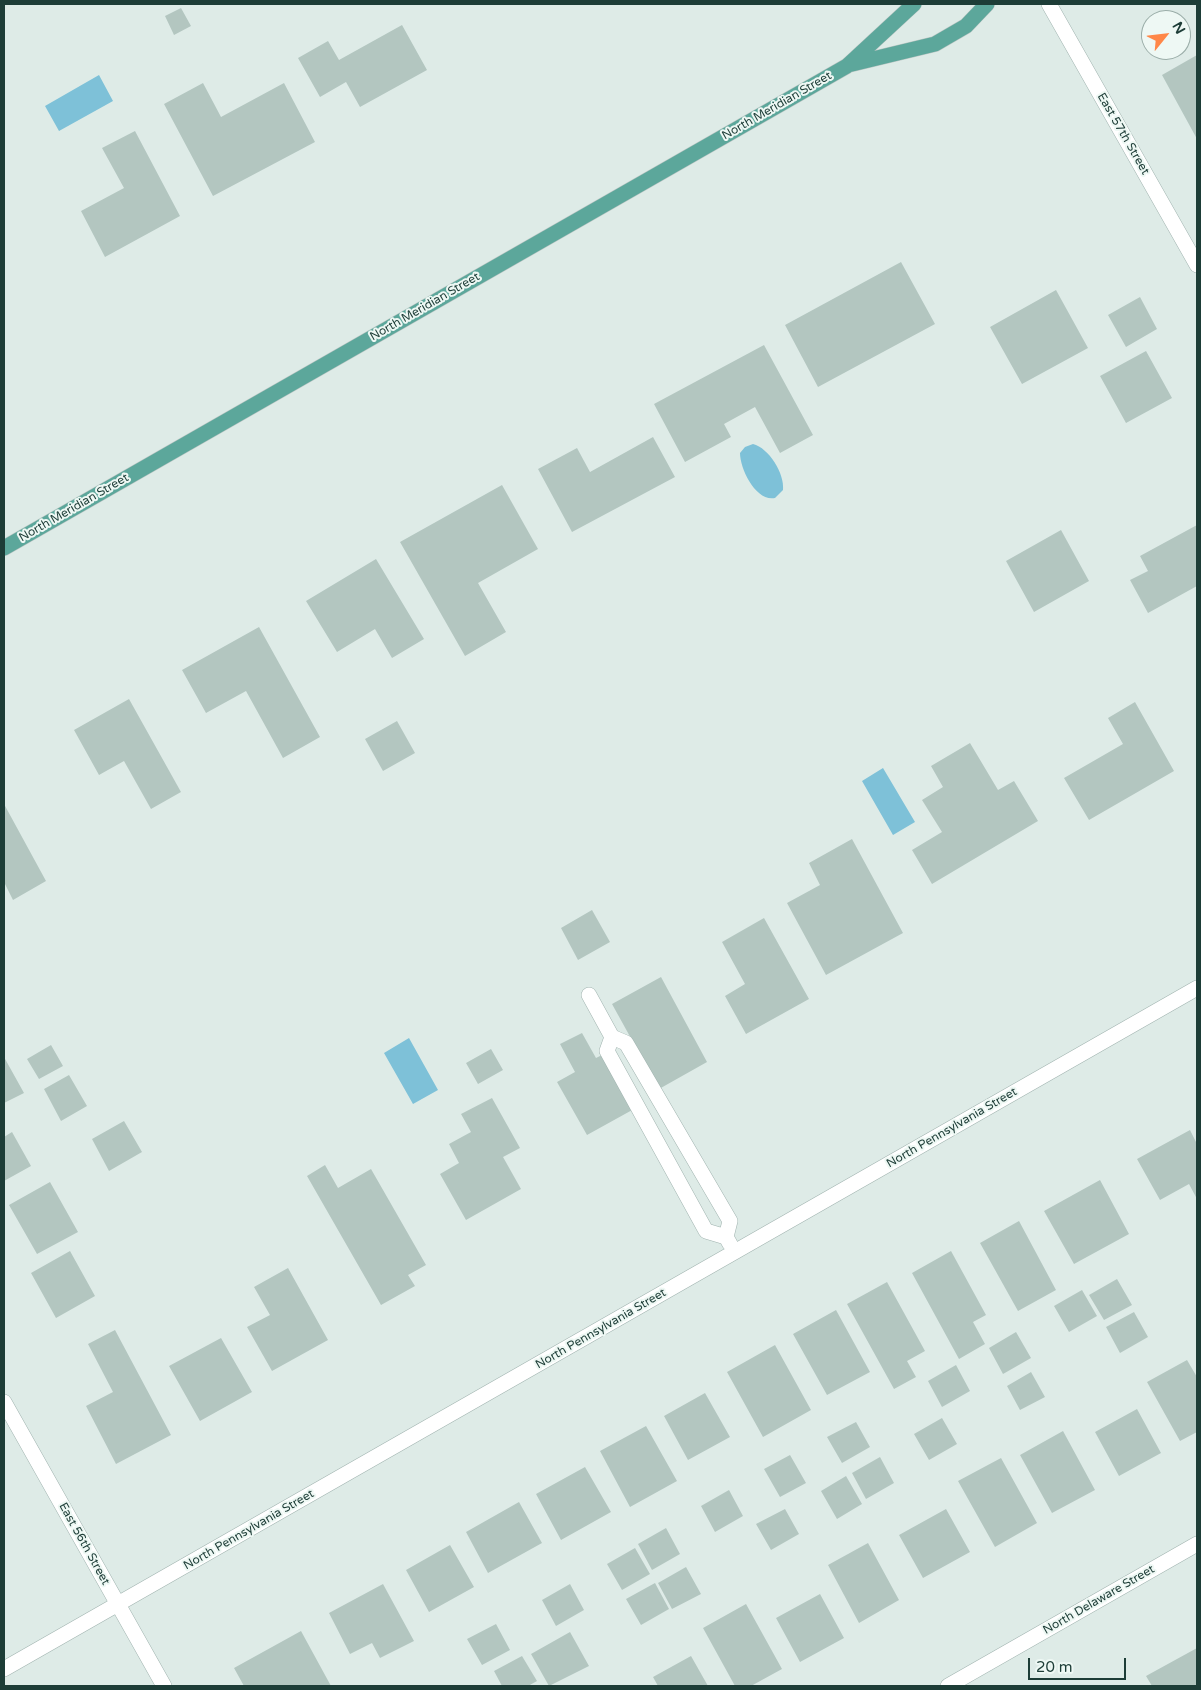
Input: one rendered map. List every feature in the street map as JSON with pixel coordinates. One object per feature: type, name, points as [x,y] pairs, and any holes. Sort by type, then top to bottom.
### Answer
[{"type":"main road","name":"North Meridian Street","points":[[4,548],[847,66],[914,4]]},
{"type":"main road","name":"North Meridian Street","points":[[847,66],[935,44],[966,26],[987,4]]},
{"type":"street","name":"East 57th Street","points":[[1049,4],[1197,265]]},
{"type":"street","name":"North Pennsylvania Street","points":[[4,1669],[1197,988]]},
{"type":"street","points":[[589,994],[612,1037],[626,1043],[730,1221],[726,1237]]},
{"type":"street","points":[[612,1037],[607,1051],[706,1231],[726,1237],[735,1252]]},
{"type":"street","name":"East 56th Street","points":[[4,1402],[164,1686]]},
{"type":"street","name":"North Delaware Street","points":[[948,1686],[1197,1544]]},
{"type":"water","points":[[99,75],[113,101],[59,131],[45,106]]},
{"type":"water","points":[[753,444],[765,451],[779,469],[783,490],[775,498],[768,498],[762,495],[750,483],[746,475],[740,453],[745,447]]},
{"type":"water","points":[[883,768],[915,822],[893,835],[862,781]]},
{"type":"water","points":[[409,1038],[438,1090],[413,1104],[384,1053]]},
{"type":"building","points":[[181,8],[191,26],[174,35],[165,16]]},
{"type":"building","points":[[402,25],[427,70],[360,107],[346,82],[320,97],[298,58],[328,41],[339,60]]},
{"type":"building","points":[[1197,55],[1197,139],[1162,75]]},
{"type":"building","points":[[203,83],[221,117],[284,83],[315,142],[213,196],[164,104]]},
{"type":"building","points":[[135,131],[180,216],[105,257],[81,211],[124,188],[102,148]]},
{"type":"building","points":[[901,262],[935,324],[818,387],[785,325]]},
{"type":"building","points":[[1056,290],[1088,348],[1022,384],[990,327]]},
{"type":"building","points":[[1140,297],[1157,329],[1126,347],[1108,315]]},
{"type":"building","points":[[764,345],[813,435],[780,453],[755,407],[724,424],[731,437],[685,462],[654,404]]},
{"type":"building","points":[[1146,351],[1172,398],[1126,423],[1100,376]]},
{"type":"building","points":[[653,437],[675,477],[572,532],[538,469],[577,448],[590,472]]},
{"type":"building","points":[[502,485],[538,549],[478,583],[506,632],[465,656],[400,542]]},
{"type":"building","points":[[1197,525],[1197,586],[1148,613],[1130,580],[1148,571],[1140,556]]},
{"type":"building","points":[[1061,530],[1089,581],[1034,612],[1006,561]]},
{"type":"building","points":[[376,559],[424,639],[392,658],[375,629],[337,652],[306,601]]},
{"type":"building","points":[[259,627],[320,737],[283,758],[246,691],[206,713],[182,670]]},
{"type":"building","points":[[129,699],[181,792],[151,809],[124,761],[99,775],[74,730]]},
{"type":"building","points":[[1135,702],[1174,771],[1089,820],[1064,778],[1123,744],[1108,718]]},
{"type":"building","points":[[397,721],[415,753],[383,771],[365,739]]},
{"type":"building","points":[[970,743],[998,790],[1014,781],[1038,821],[932,884],[912,850],[942,832],[922,800],[943,787],[931,766]]},
{"type":"building","points":[[4,804],[46,881],[13,900],[4,882]]},
{"type":"building","points":[[852,839],[903,933],[826,975],[787,903],[820,885],[809,863]]},
{"type":"building","points":[[592,910],[610,942],[578,960],[561,928]]},
{"type":"building","points":[[764,918],[809,999],[746,1034],[725,996],[745,984],[722,942]]},
{"type":"building","points":[[661,977],[707,1062],[659,1089],[612,1004]]},
{"type":"building","points":[[582,1033],[596,1058],[604,1054],[634,1109],[587,1135],[557,1082],[575,1072],[560,1044]]},
{"type":"building","points":[[51,1045],[63,1066],[39,1079],[27,1059]]},
{"type":"building","points":[[491,1049],[503,1070],[478,1084],[466,1063]]},
{"type":"building","points":[[4,1057],[24,1093],[4,1103]]},
{"type":"building","points":[[69,1075],[87,1106],[61,1121],[44,1089]]},
{"type":"building","points":[[492,1098],[520,1148],[503,1157],[521,1189],[466,1220],[440,1174],[459,1163],[449,1144],[471,1132],[461,1114]]},
{"type":"building","points":[[124,1121],[142,1152],[109,1171],[92,1139]]},
{"type":"building","points":[[1190,1130],[1197,1144],[1197,1199],[1189,1184],[1160,1200],[1137,1159]]},
{"type":"building","points":[[12,1132],[31,1166],[4,1181],[4,1137]]},
{"type":"building","points":[[325,1165],[338,1188],[371,1169],[426,1265],[408,1275],[415,1286],[381,1305],[307,1176]]},
{"type":"building","points":[[1100,1180],[1129,1234],[1074,1264],[1044,1211]]},
{"type":"building","points":[[50,1182],[78,1232],[37,1254],[9,1205]]},
{"type":"building","points":[[1019,1221],[1056,1290],[1018,1311],[980,1243]]},
{"type":"building","points":[[70,1251],[95,1296],[56,1318],[31,1273]]},
{"type":"building","points":[[951,1251],[986,1315],[973,1322],[985,1344],[959,1359],[912,1273]]},
{"type":"building","points":[[288,1268],[328,1340],[272,1371],[247,1327],[270,1315],[254,1287]]},
{"type":"building","points":[[1117,1279],[1132,1305],[1104,1320],[1089,1295]]},
{"type":"building","points":[[887,1282],[925,1351],[907,1361],[916,1377],[894,1389],[847,1304]]},
{"type":"building","points":[[1082,1290],[1097,1316],[1069,1332],[1054,1306]]},
{"type":"building","points":[[836,1310],[870,1372],[827,1395],[793,1334]]},
{"type":"building","points":[[1134,1312],[1148,1337],[1120,1353],[1106,1327]]},
{"type":"building","points":[[115,1330],[171,1435],[116,1464],[86,1406],[113,1392],[88,1344]]},
{"type":"building","points":[[1016,1332],[1031,1358],[1003,1374],[989,1348]]},
{"type":"building","points":[[221,1338],[252,1392],[200,1421],[169,1366]]},
{"type":"building","points":[[775,1345],[811,1410],[763,1437],[727,1372]]},
{"type":"building","points":[[1187,1360],[1197,1377],[1197,1432],[1180,1441],[1147,1382]]},
{"type":"building","points":[[956,1365],[970,1391],[942,1407],[928,1381]]},
{"type":"building","points":[[1031,1372],[1045,1397],[1020,1410],[1007,1386]]},
{"type":"building","points":[[705,1393],[730,1437],[688,1460],[664,1416]]},
{"type":"building","points":[[1137,1409],[1161,1453],[1119,1476],[1095,1432]]},
{"type":"building","points":[[942,1418],[957,1444],[929,1460],[914,1434]]},
{"type":"building","points":[[856,1422],[870,1447],[842,1463],[827,1437]]},
{"type":"building","points":[[646,1426],[677,1481],[630,1507],[600,1451]]},
{"type":"building","points":[[1063,1431],[1095,1490],[1052,1513],[1020,1455]]},
{"type":"building","points":[[790,1455],[806,1483],[780,1497],[764,1469]]},
{"type":"building","points":[[880,1457],[894,1483],[866,1499],[852,1473]]},
{"type":"building","points":[[1001,1458],[1037,1523],[995,1547],[958,1481]]},
{"type":"building","points":[[585,1467],[611,1512],[561,1540],[536,1494]]},
{"type":"building","points":[[846,1476],[862,1504],[837,1519],[821,1491]]},
{"type":"building","points":[[729,1490],[743,1516],[715,1532],[701,1506]]},
{"type":"building","points":[[519,1502],[542,1543],[488,1573],[466,1532]]},
{"type":"building","points":[[785,1509],[799,1534],[771,1550],[756,1524]]},
{"type":"building","points":[[946,1509],[970,1552],[923,1578],[899,1535]]},
{"type":"building","points":[[666,1528],[680,1554],[652,1570],[638,1544]]},
{"type":"building","points":[[868,1543],[899,1600],[859,1623],[828,1565]]},
{"type":"building","points":[[450,1545],[474,1587],[429,1612],[406,1570]]},
{"type":"building","points":[[635,1548],[650,1574],[622,1590],[607,1564]]},
{"type":"building","points":[[686,1567],[701,1594],[672,1609],[658,1583]]},
{"type":"building","points":[[655,1583],[669,1609],[641,1625],[626,1599]]},
{"type":"building","points":[[383,1584],[414,1641],[380,1658],[372,1643],[350,1654],[329,1613]]},
{"type":"building","points":[[570,1584],[584,1610],[556,1626],[542,1600]]},
{"type":"building","points":[[820,1594],[844,1638],[800,1662],[776,1618]]},
{"type":"building","points":[[746,1604],[782,1669],[751,1686],[735,1686],[703,1628]]},
{"type":"building","points":[[496,1624],[510,1650],[482,1665],[467,1639]]},
{"type":"building","points":[[301,1631],[331,1686],[244,1686],[234,1668]]},
{"type":"building","points":[[570,1632],[589,1666],[549,1686],[531,1654]]},
{"type":"building","points":[[1197,1648],[1197,1686],[1152,1686],[1146,1676]]},
{"type":"building","points":[[522,1656],[537,1681],[528,1686],[502,1686],[494,1671]]},
{"type":"building","points":[[691,1656],[708,1686],[658,1686],[653,1677]]}]
